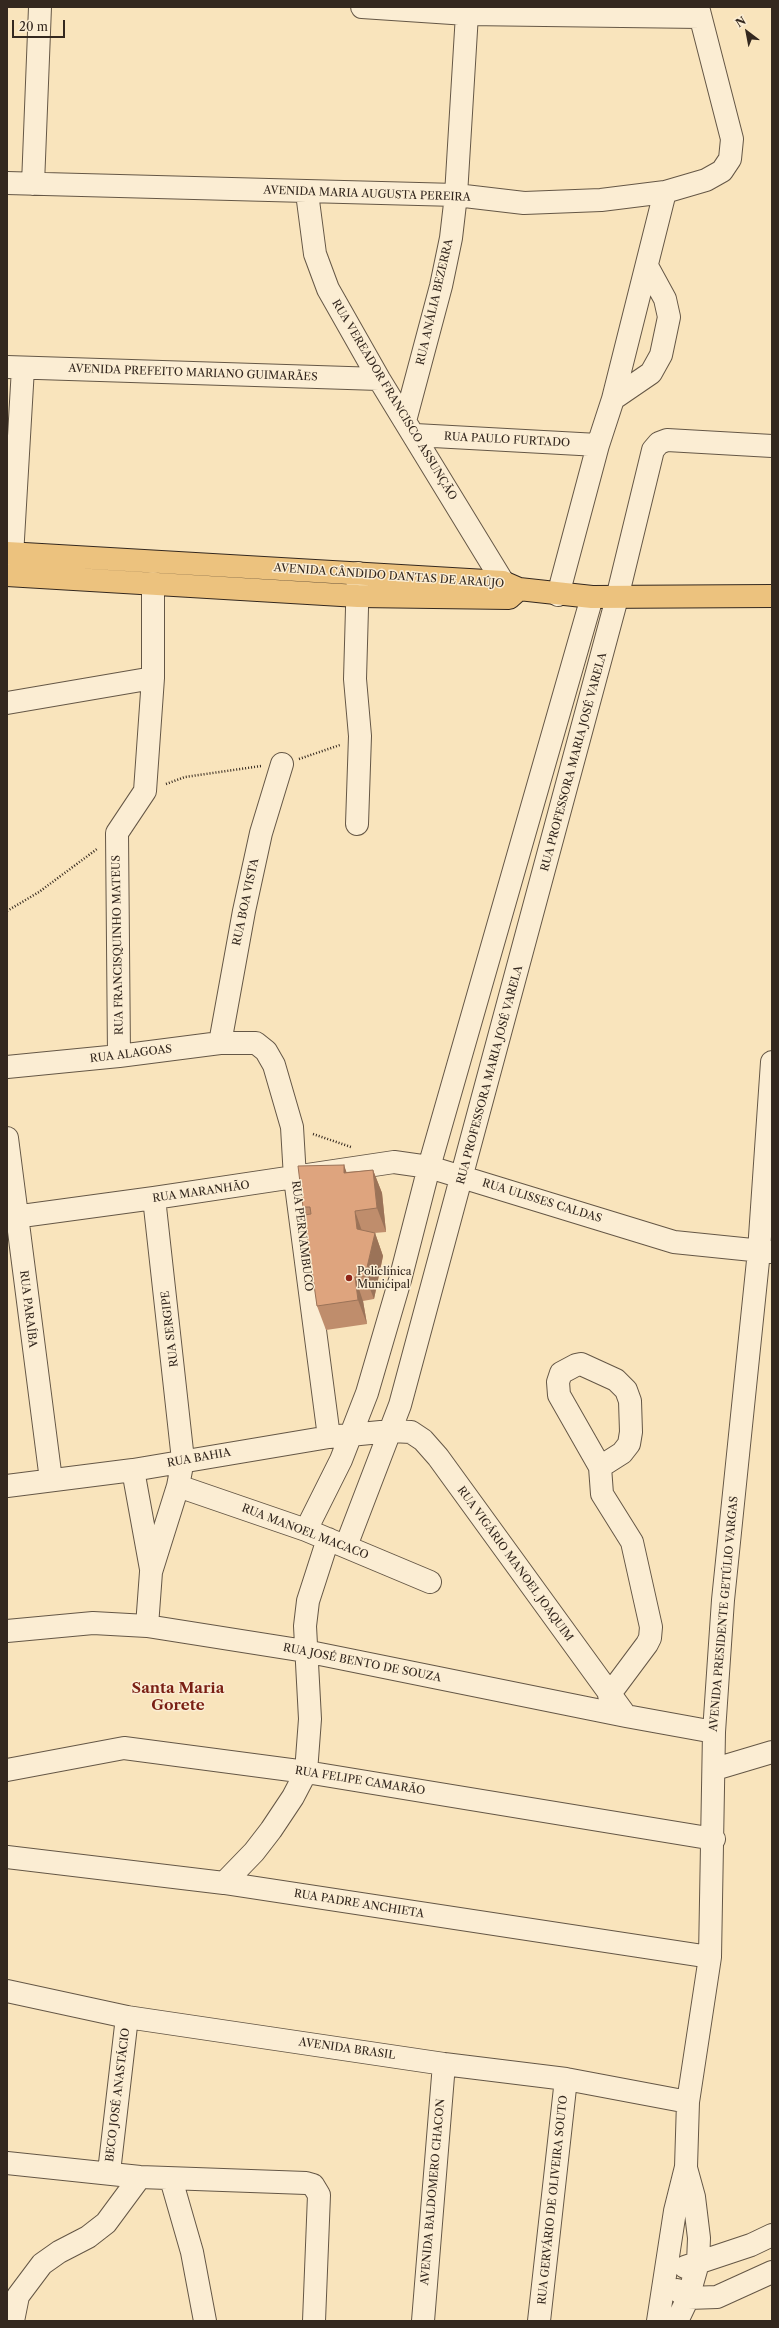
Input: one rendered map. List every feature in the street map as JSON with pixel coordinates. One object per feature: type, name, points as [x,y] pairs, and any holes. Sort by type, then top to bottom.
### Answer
[{"type":"main road","name":"AVENIDA CÂNDIDO DANTAS DE ARAÚJO","points":[[10,553],[259,566],[358,573],[448,588]]},
{"type":"main road","points":[[111,581],[113,559]]},
{"type":"main road","points":[[257,589],[259,566]]},
{"type":"main road","name":"AVENIDA CÂNDIDO DANTAS DE ARAÚJO","points":[[9,575],[358,596],[448,588],[511,589],[617,598],[772,596]]},
{"type":"street","points":[[33,184],[40,7]]},
{"type":"street","points":[[362,7],[467,14],[699,12]]},
{"type":"street","name":"AVENIDA MARIA AUGUSTA PEREIRA","points":[[7,183],[307,193],[456,195],[524,204],[601,200],[665,192],[706,180],[722,171],[730,158],[732,139],[699,12]]},
{"type":"street","name":"RUA ANÁLIA BEZERRA","points":[[410,428],[451,238],[456,195],[467,14]]},
{"type":"street","points":[[558,594],[598,445],[613,399],[665,192]]},
{"type":"street","name":"RUA VEREADOR FRANCISCO ASSUNÇÃO","points":[[307,193],[315,254],[328,288],[379,379],[511,589]]},
{"type":"street","points":[[613,399],[651,373],[661,355],[669,317],[665,299],[647,266]]},
{"type":"street","points":[[9,575],[15,368]]},
{"type":"street","name":"AVENIDA PREFEITO MARIANO GUIMARÃES","points":[[15,368],[379,379]]},
{"type":"street","name":"RUA PAULO FURTADO","points":[[410,428],[598,445]]},
{"type":"street","name":"RUA PROFESSORA MARIA JOSÉ VARELA","points":[[306,1772],[310,1719],[305,1651],[308,1601],[391,1431],[463,1177],[617,598],[653,450],[659,443],[667,440],[772,446]]},
{"type":"street","points":[[357,824],[360,736],[355,679],[358,573]]},
{"type":"street","points":[[117,833],[145,791],[153,678],[153,583]]},
{"type":"street","points":[[306,1530],[352,1435],[367,1393],[400,1280],[429,1167],[592,597]]},
{"type":"street","points":[[7,703],[153,678]]},
{"type":"street","name":"RUA BOA VISTA","points":[[220,1043],[244,911],[261,833],[282,764]]},
{"type":"street","name":"RUA FRANCISQUINHO MATEUS","points":[[117,833],[119,1056]]},
{"type":"street","name":"RUA ALAGOAS","points":[[7,1066],[119,1056],[220,1043],[256,1043]]},
{"type":"street","name":"RUA PERNAMBUCO","points":[[256,1043],[266,1051],[274,1065],[292,1127],[295,1178],[329,1437]]},
{"type":"street","name":"AVENIDA PRESIDENTE GETÚLIO VARGAS","points":[[658,2321],[664,2276],[686,2166],[688,2102],[710,1957],[714,1839],[714,1732],[723,1600],[765,1252],[772,1062]]},
{"type":"street","name":"RUA PARAÍBA","points":[[7,1138],[12,1217],[50,1480]]},
{"type":"street","name":"RUA ULISSES CALDAS","points":[[394,1162],[429,1167],[674,1242],[765,1252]]},
{"type":"street","name":"RUA MARANHÃO","points":[[12,1217],[295,1178],[394,1162]]},
{"type":"street","name":"RUA SERGIPE","points":[[151,1572],[178,1486],[183,1460],[154,1198]]},
{"type":"street","name":"RUA BAHIA","points":[[7,1486],[133,1470],[183,1460],[329,1437],[391,1431]]},
{"type":"street","name":"RUA VIGÁRIO MANOEL JOAQUIM","points":[[391,1431],[411,1432],[423,1440],[438,1457],[609,1695],[626,1716]]},
{"type":"street","points":[[600,1467],[602,1494],[634,1547],[651,1627],[650,1638],[647,1644],[609,1695]]},
{"type":"street","points":[[133,1470],[151,1572],[147,1626]]},
{"type":"street","name":"RUA MANOEL MACACO","points":[[178,1486],[306,1530],[430,1582]]},
{"type":"street","name":"RUA JOSÉ BENTO DE SOUZA","points":[[7,1631],[94,1623],[147,1626],[305,1651],[626,1716],[714,1732]]},
{"type":"street","name":"RUA FELIPE CAMARÃO","points":[[7,1770],[124,1748],[306,1772],[714,1839]]},
{"type":"street","points":[[715,1769],[772,1752]]},
{"type":"street","points":[[224,1883],[254,1852],[271,1830],[293,1797],[306,1772]]},
{"type":"street","name":"RUA PADRE ANCHIETA","points":[[7,1857],[224,1883],[710,1957]]},
{"type":"street","name":"AVENIDA BRASIL","points":[[7,1991],[127,2017],[444,2064],[566,2079],[688,2102]]},
{"type":"street","name":"BECO JOSÉ ANASTÁCIO","points":[[109,2172],[127,2017]]},
{"type":"street","name":"AVENIDA BALDOMERO CHACON","points":[[423,2321],[444,2064]]},
{"type":"street","name":"RUA GERVÁRIO DE OLIVEIRA SOUTO","points":[[539,2321],[566,2079]]},
{"type":"street","points":[[7,2163],[109,2172],[140,2177],[306,2183],[313,2185],[319,2195],[314,2321]]},
{"type":"street","name":"AVENIDA PRESIDENTE GETÚLIO VARGAS","points":[[677,2321],[688,2298],[698,2263],[699,2238],[694,2197],[686,2166]]},
{"type":"street","points":[[13,2321],[13,2296],[42,2264],[60,2252],[88,2237],[106,2223],[140,2177]]},
{"type":"street","points":[[171,2179],[192,2252],[205,2321]]},
{"type":"street","points":[[772,2235],[664,2276],[688,2298],[717,2297],[772,2272]]},
{"type":"path","points":[[145,791],[185,777],[282,764],[340,745],[360,736]]},
{"type":"path","points":[[7,911],[67,872],[117,833]]},
{"type":"path","points":[[292,1127],[357,1149]]},
{"type":"building","name":"Policlínica Municipal","points":[[344,1165],[344,1173],[373,1170],[377,1208],[355,1211],[357,1229],[375,1233],[365,1276],[355,1277],[358,1300],[317,1306],[304,1215],[311,1214],[310,1207],[303,1207],[298,1166]]},
{"type":"place","name":"Policlínica Municipal","points":[[349,1278]]},
{"type":"district","name":"Santa Maria Gorete","points":[[178,1698]]}]
